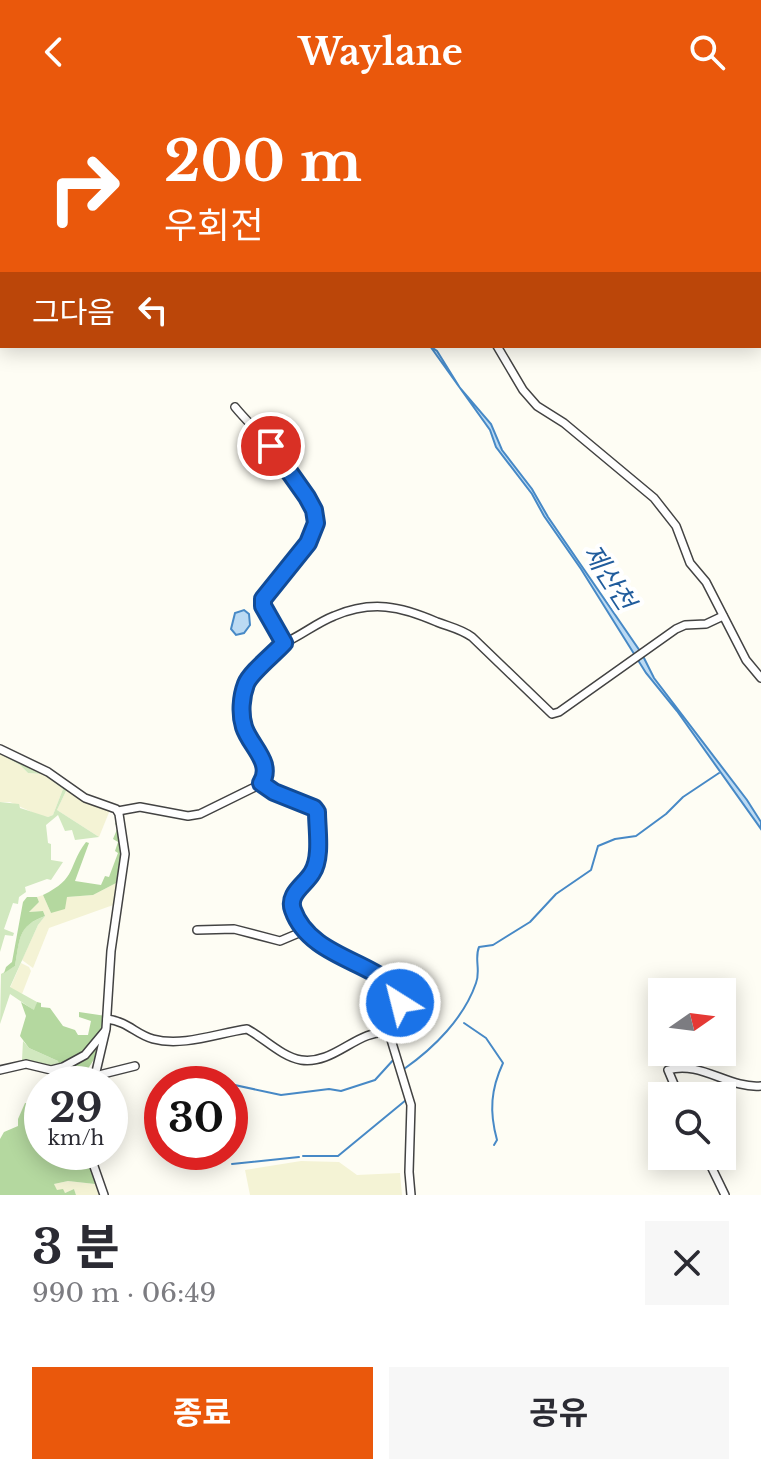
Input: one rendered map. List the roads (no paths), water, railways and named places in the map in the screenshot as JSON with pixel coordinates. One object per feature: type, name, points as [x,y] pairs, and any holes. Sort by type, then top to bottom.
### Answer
[{"type":"street","points":[[498,348],[523,390],[537,406],[564,423],[654,498],[676,526],[688,559],[706,582],[749,666],[761,678]]},
{"type":"street","points":[[235,407],[283,459],[315,515],[316,523],[308,543],[266,593],[262,603],[284,643]]},
{"type":"street","points":[[0,749],[48,772],[85,798],[118,811],[140,807],[188,816],[200,814],[261,783],[265,776],[265,765],[243,724],[242,699],[249,678],[284,643],[342,613],[374,605],[408,610],[461,630],[552,714],[682,626],[706,624],[723,616]]},
{"type":"street","points":[[261,783],[317,812],[316,864],[293,897],[292,905],[306,930],[334,954],[379,973],[394,986],[400,1003],[389,1033],[411,1105],[411,1195]]},
{"type":"street","points":[[97,1066],[106,1029],[111,951],[125,847],[118,811]]},
{"type":"street","points":[[197,930],[234,929],[277,941],[306,930]]},
{"type":"street","points":[[107,1019],[122,1021],[147,1037],[159,1040],[201,1038],[247,1029],[293,1058],[306,1061],[341,1051],[373,1034],[389,1033]]},
{"type":"street","points":[[0,1070],[26,1064],[51,1070],[63,1067],[85,1055],[106,1029]]},
{"type":"street","points":[[128,1068],[135,1066]]},
{"type":"street","points":[[673,1082],[668,1070],[681,1067],[747,1086],[761,1086]]},
{"type":"street","points":[[95,1170],[104,1195]]},
{"type":"street","points":[[713,1170],[725,1195]]},
{"type":"water","points":[[431,348],[437,351],[460,388]]},
{"type":"water","points":[[460,388],[491,424],[502,450],[532,489],[642,654],[654,678],[747,800],[761,822],[761,829],[677,711],[646,673],[581,569],[532,494],[496,447],[490,430]]},
{"type":"water","points":[[244,610],[249,614],[250,625],[244,633],[236,635],[231,629],[235,613]]},
{"type":"waterway","points":[[404,1069],[437,1042],[464,1008],[477,978],[479,947],[493,945],[530,922],[556,894],[591,870],[598,846],[615,839],[636,836],[683,797],[719,773]]},
{"type":"waterway","points":[[464,1023],[486,1038],[503,1063],[492,1100],[497,1140],[494,1145]]},
{"type":"waterway","points":[[248,1088],[281,1095],[329,1089],[341,1091],[375,1080],[395,1058]]},
{"type":"waterway","points":[[303,1156],[338,1156],[406,1100]]},
{"type":"waterway","points":[[248,1162],[299,1157]]},
{"type":"water label","name":"제산천","points":[[609,577]]}]
